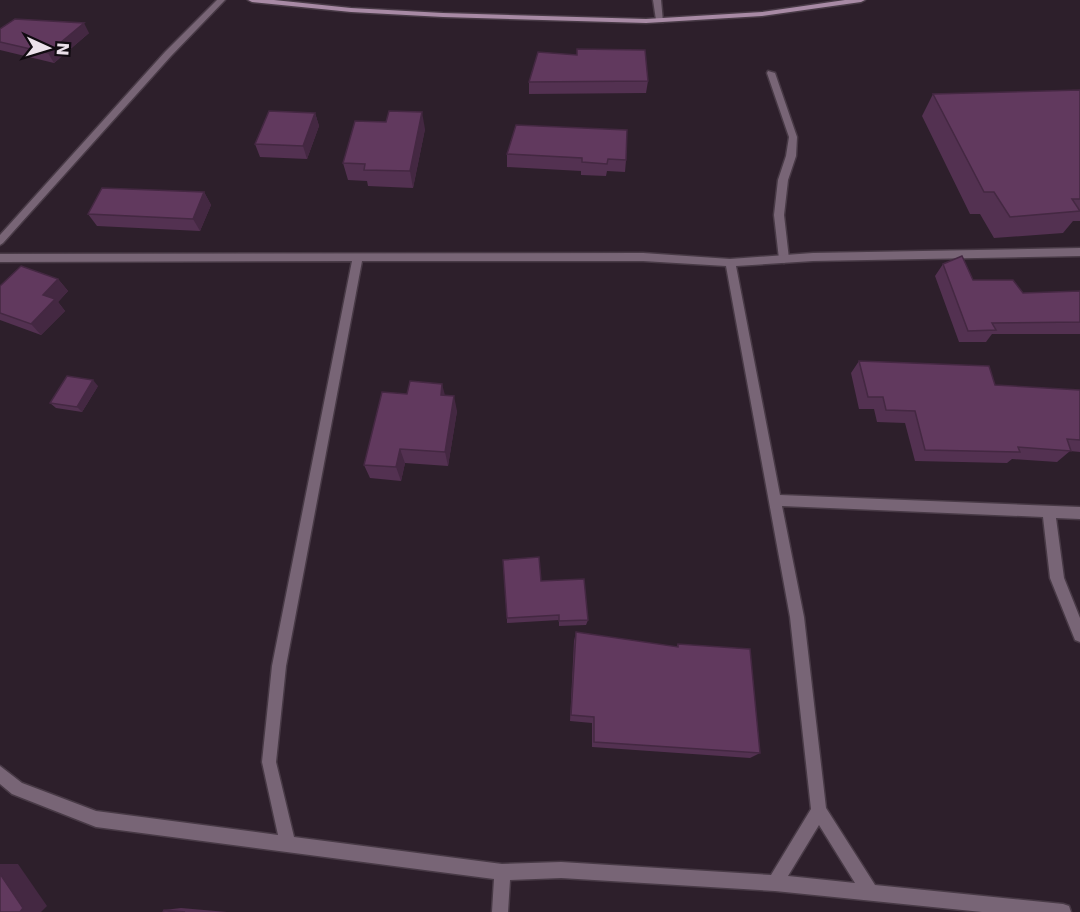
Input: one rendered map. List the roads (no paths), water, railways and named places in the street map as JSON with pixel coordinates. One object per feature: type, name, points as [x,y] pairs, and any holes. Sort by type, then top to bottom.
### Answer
[{"type":"main road","points":[[252,0],[351,10],[443,15],[660,20],[762,14],[859,0]]},
{"type":"street","points":[[0,241],[168,54],[221,0]]},
{"type":"street","points":[[657,0],[660,20]]},
{"type":"street","points":[[771,73],[793,137],[791,156],[783,180],[779,215],[784,259]]},
{"type":"street","points":[[0,258],[643,257],[730,263],[784,259],[1080,252]]},
{"type":"street","points":[[288,844],[269,762],[279,666],[358,258]]},
{"type":"street","points":[[730,263],[797,617],[819,810],[869,891]]},
{"type":"street","points":[[775,500],[1080,513]]},
{"type":"street","points":[[1049,512],[1057,578],[1080,635]]},
{"type":"street","points":[[0,774],[17,789],[96,819],[502,872],[561,870],[775,883],[1063,912]]},
{"type":"street","points":[[775,883],[819,810]]},
{"type":"street","points":[[500,912],[502,872]]}]
